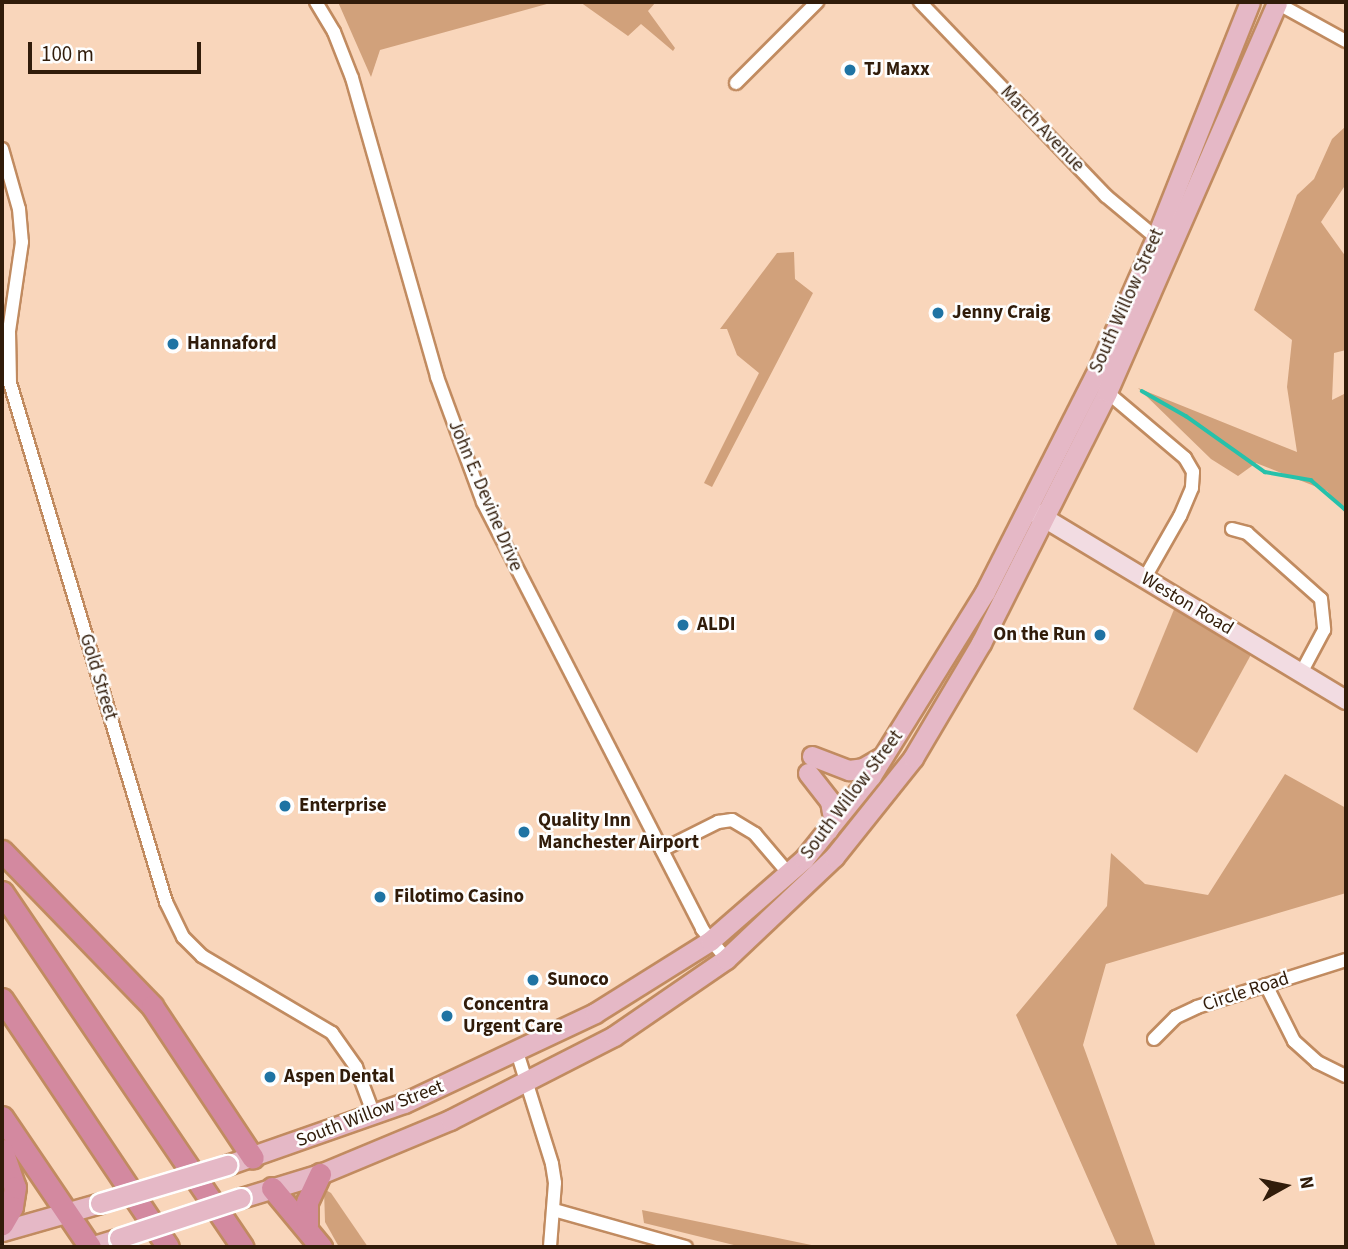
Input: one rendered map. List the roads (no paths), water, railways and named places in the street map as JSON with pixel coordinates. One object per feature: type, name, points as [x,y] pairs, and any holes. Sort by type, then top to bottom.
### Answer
[{"type":"highway","points":[[2,851],[152,1006],[253,1158]]},
{"type":"highway","points":[[2,892],[242,1247]]},
{"type":"highway","points":[[2,999],[168,1247]]},
{"type":"highway","points":[[2,1117],[90,1247]]},
{"type":"highway","points":[[2,1150],[15,1187],[12,1207],[2,1224]]},
{"type":"highway","points":[[307,1225],[307,1202],[320,1174]]},
{"type":"highway","points":[[272,1188],[307,1225],[321,1247]]},
{"type":"main road","name":"South Willow Street","points":[[90,1247],[320,1174],[529,1083],[614,1037],[726,959],[815,878],[902,774],[981,643],[1045,519],[1107,391],[1250,2]]},
{"type":"main road","name":"South Willow Street","points":[[2,1231],[253,1158],[374,1115],[517,1052],[624,997],[710,941],[789,874],[827,833],[889,750],[959,639],[1163,244],[1276,2]]},
{"type":"main road","points":[[827,833],[833,818],[830,802],[810,764],[857,769],[889,750]]},
{"type":"main road","points":[[253,1158],[272,1188]]},
{"type":"street","name":"John E. Devine Drive","points":[[316,2],[334,32],[352,78],[438,377],[483,502],[710,941],[726,959]]},
{"type":"street","points":[[736,83],[817,2]]},
{"type":"street","name":"March Avenue","points":[[920,2],[1106,195],[1163,244]]},
{"type":"street","points":[[1276,2],[1346,41]]},
{"type":"street","name":"Gold Street","points":[[2,149],[19,209],[22,242],[9,331],[10,383],[166,902],[183,937],[202,956],[332,1033],[356,1067],[374,1115]]},
{"type":"street","points":[[1107,391],[1185,458],[1193,472],[1192,488],[1180,516],[1144,579]]},
{"type":"street","name":"Weston Road","points":[[1028,508],[1346,700]]},
{"type":"street","points":[[1232,529],[1247,533],[1321,599],[1324,629],[1301,673]]},
{"type":"street","points":[[662,850],[718,822],[732,820],[755,834],[789,874]]},
{"type":"street","name":"Circle Road","points":[[1154,1039],[1176,1017],[1346,960]]},
{"type":"street","points":[[1266,985],[1294,1041],[1317,1062],[1346,1076]]},
{"type":"street","points":[[517,1052],[529,1083],[552,1164],[554,1210],[550,1247]]},
{"type":"street","points":[[554,1210],[685,1247]]},
{"type":"waterway","points":[[1142,391],[1186,416],[1265,472],[1311,480],[1346,510]]},
{"type":"place","name":"TJ Maxx","points":[[850,70]]},
{"type":"place","name":"Jenny Craig","points":[[938,313]]},
{"type":"place","name":"Hannaford","points":[[173,344]]},
{"type":"place","name":"ALDI","points":[[683,625]]},
{"type":"place","name":"On the Run","points":[[1100,635]]},
{"type":"place","name":"Enterprise","points":[[285,806]]},
{"type":"place","name":"Quality Inn Manchester Airport","points":[[524,832]]},
{"type":"place","name":"Filotimo Casino","points":[[380,897]]},
{"type":"place","name":"Sunoco","points":[[533,980]]},
{"type":"place","name":"Concentra Urgent Care","points":[[447,1016]]},
{"type":"place","name":"Aspen Dental","points":[[270,1077]]}]
